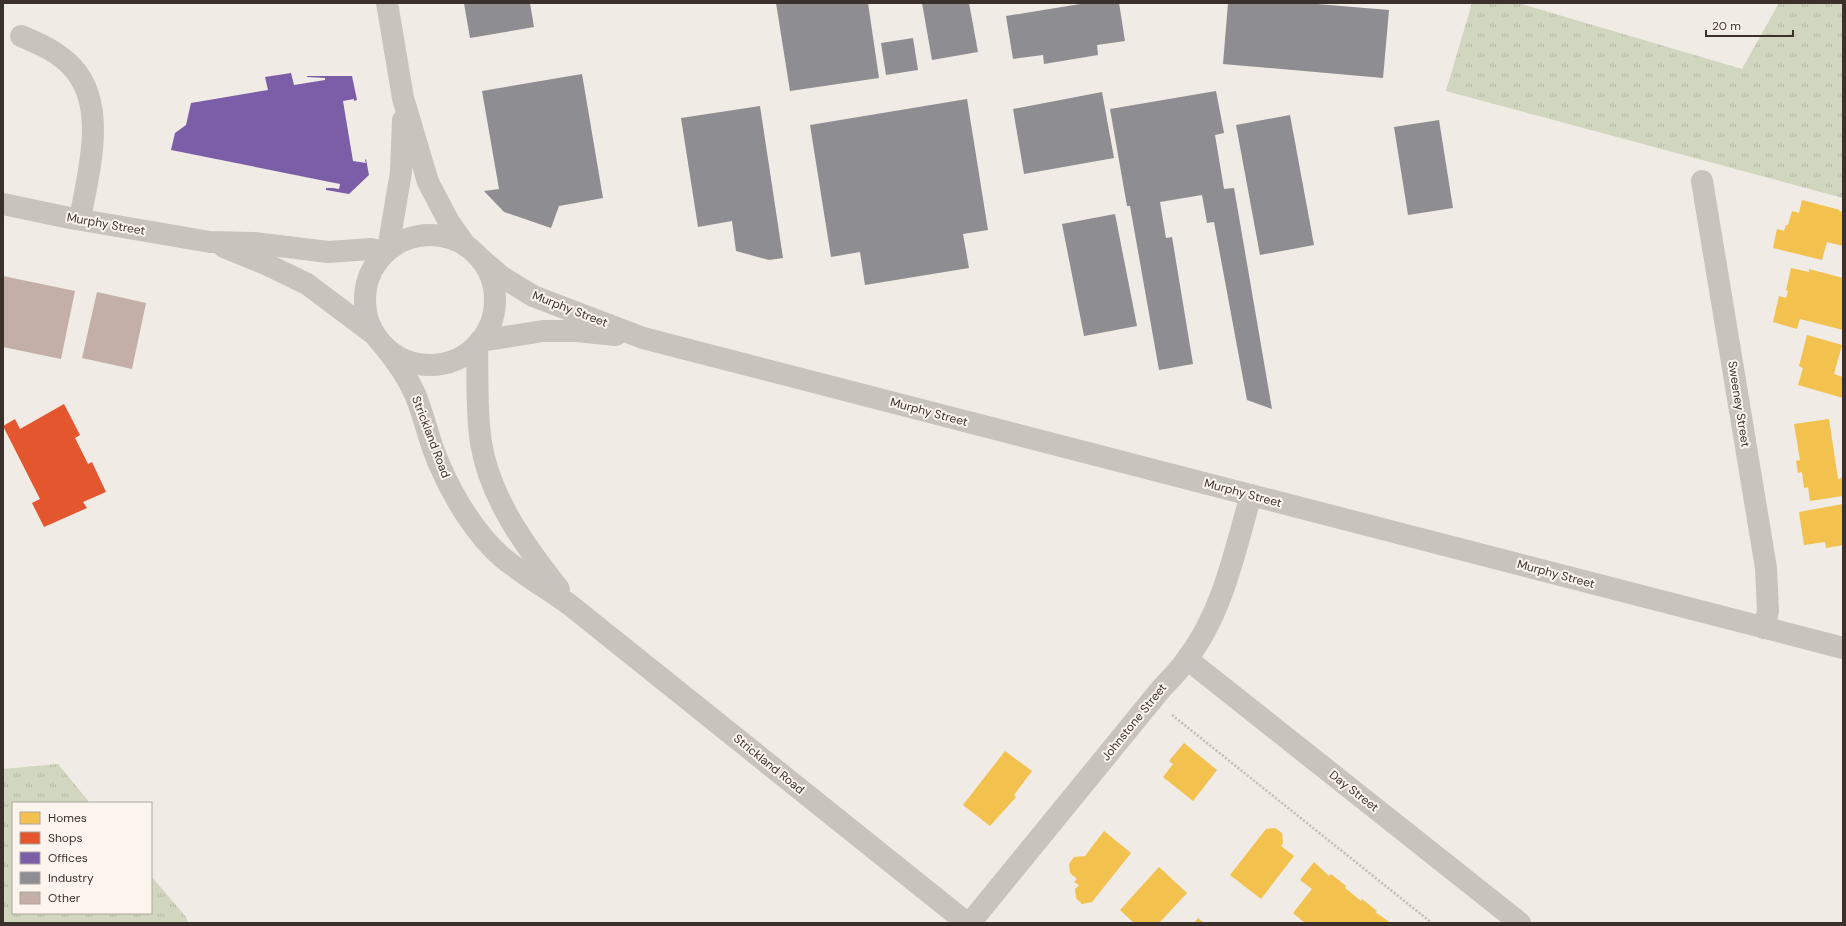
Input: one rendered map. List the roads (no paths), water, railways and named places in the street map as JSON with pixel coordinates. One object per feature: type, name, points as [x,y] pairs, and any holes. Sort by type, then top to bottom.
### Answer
[{"type":"street","points":[[387,3],[403,98],[428,182],[449,222],[474,253],[489,272],[494,286],[495,300],[493,315],[488,329],[478,343],[455,360],[430,365],[405,360],[394,354],[380,341],[369,323],[365,292],[368,278],[376,264],[387,251],[413,236],[427,234],[441,235],[454,239],[474,253]]},
{"type":"street","points":[[21,36],[48,49],[63,59],[82,79],[87,91],[93,123],[92,146],[80,219]]},
{"type":"street","points":[[387,251],[401,172],[403,98]]},
{"type":"street","name":"Sweeney Street","points":[[1702,181],[1766,568],[1768,611],[1764,628]]},
{"type":"street","name":"Murphy Street","points":[[3,204],[210,242],[254,243],[328,252],[371,249],[387,251]]},
{"type":"street","name":"Murphy Street","points":[[210,242],[268,265],[307,284],[380,341]]},
{"type":"street","name":"Murphy Street","points":[[474,253],[502,277],[533,296],[550,304],[594,318],[643,338],[1843,648]]},
{"type":"street","name":"Murphy Street","points":[[478,343],[529,332],[559,330],[643,338]]},
{"type":"street","name":"Strickland Road","points":[[380,341],[407,378],[419,406],[440,466],[470,519],[502,557],[524,574],[570,605],[967,923]]},
{"type":"street","name":"Strickland Road","points":[[478,343],[479,424],[481,444],[487,465],[506,513],[540,565],[570,605]]},
{"type":"street","name":"Johnstone Street","points":[[970,923],[1161,688],[1187,659],[1203,635],[1216,608],[1230,570],[1251,495]]},
{"type":"street","name":"Day Street","points":[[1187,659],[1520,923]]}]
